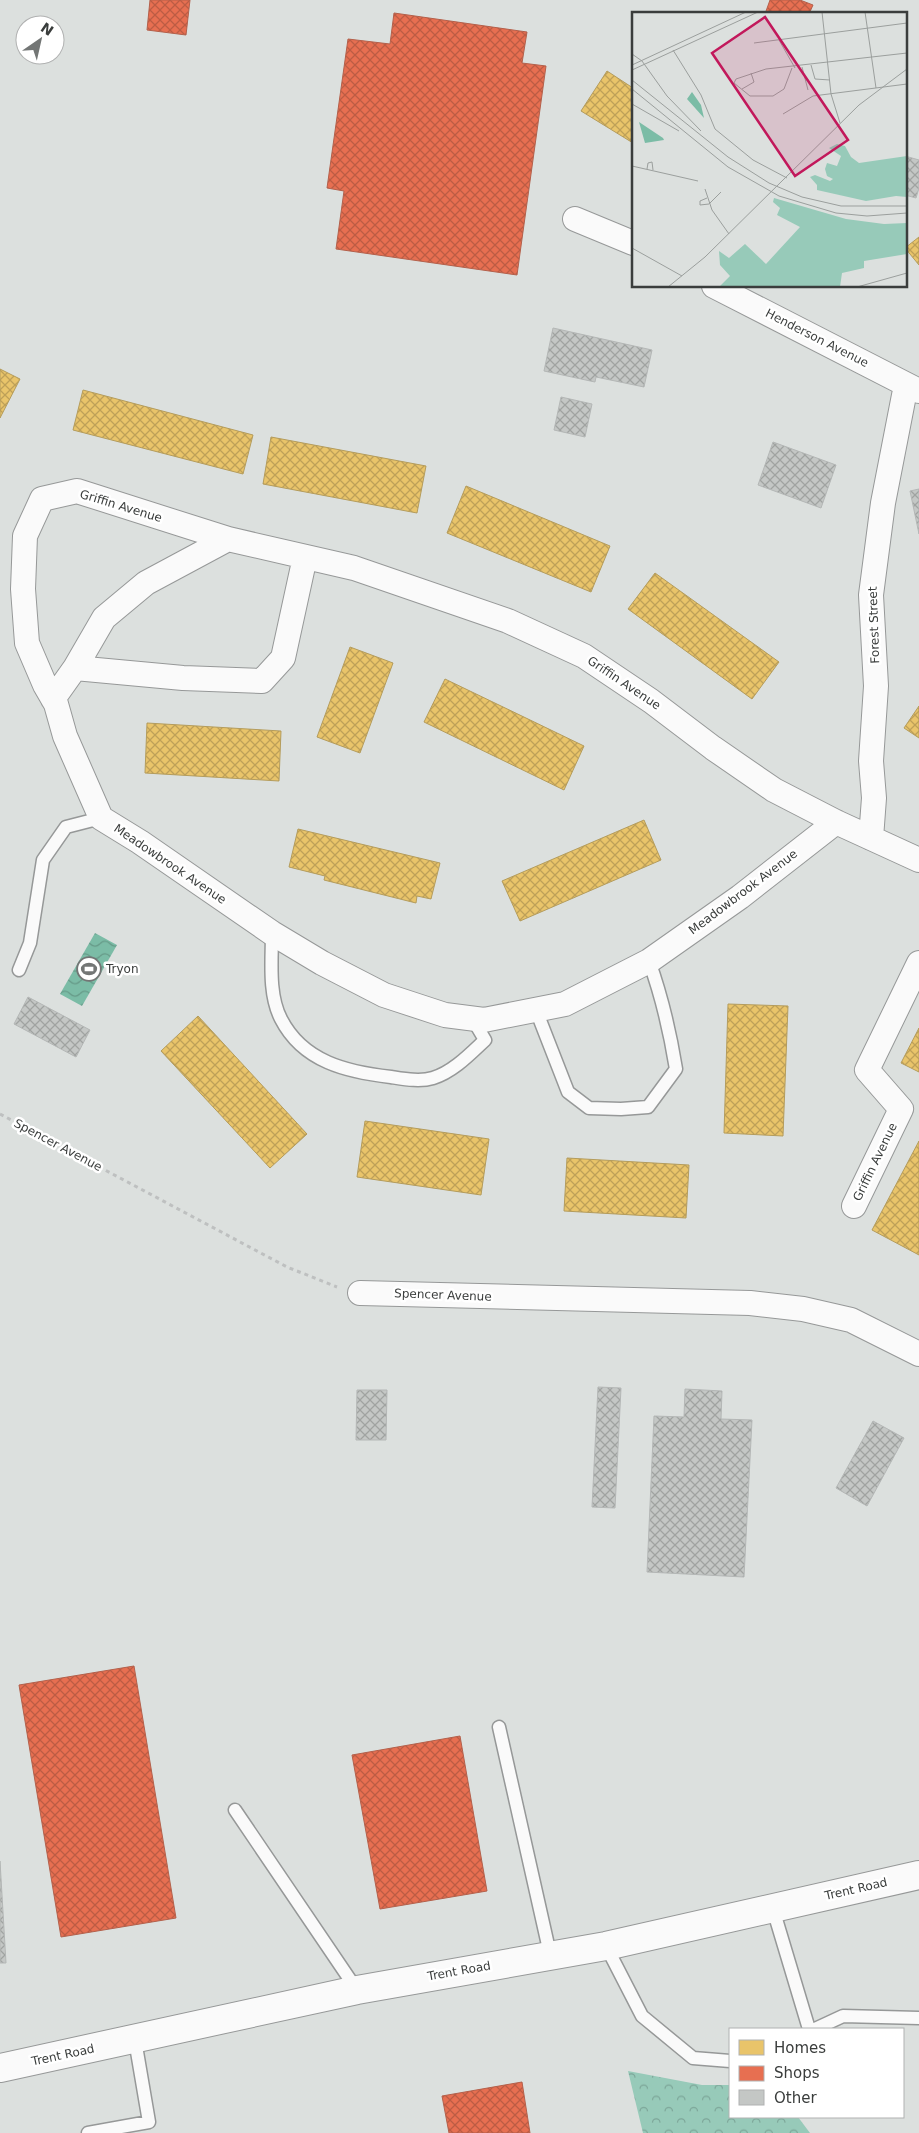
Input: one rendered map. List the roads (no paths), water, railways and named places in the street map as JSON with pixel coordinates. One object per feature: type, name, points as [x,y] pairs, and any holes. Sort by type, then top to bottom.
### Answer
[{"type":"street","points":[[575,218],[632,243]]},
{"type":"street","name":"Henderson Avenue","points":[[718,288],[912,388]]},
{"type":"street","name":"Forest Street","points":[[872,838],[874,798],[871,761],[876,686],[871,595],[883,503],[912,388]]},
{"type":"street","name":"Griffin Avenue","points":[[101,818],[65,736],[53,699],[27,643],[23,589],[25,536],[42,499],[77,491],[228,539],[354,568],[508,621],[584,656],[651,701],[713,748],[774,790],[836,822],[919,860]]},
{"type":"street","points":[[53,699],[75,668],[104,618],[146,583],[228,539]]},
{"type":"street","points":[[75,668],[183,678],[262,681],[283,658],[305,557]]},
{"type":"street","name":"Meadowbrook Avenue","points":[[101,818],[140,842],[272,933],[322,963],[384,995],[445,1015],[484,1020],[565,1004],[649,961],[740,897],[836,822]]},
{"type":"street","name":"Griffin Avenue","points":[[854,1206],[901,1109],[867,1070],[919,963]]},
{"type":"street","name":"Spencer Avenue","points":[[360,1292],[750,1303],[803,1309],[852,1320],[919,1354]]},
{"type":"street","name":"Trent Road","points":[[0,2068],[357,1990],[550,1954],[606,1946],[919,1875]]},
{"type":"lane","name":"Meadowbrook Avenue","points":[[19,970],[30,943],[43,860],[66,827],[101,818]]},
{"type":"lane","points":[[272,933],[274,998],[280,1018],[292,1036],[308,1052],[326,1063],[347,1071],[368,1075],[411,1080],[432,1078],[452,1068],[485,1040],[472,1018]]},
{"type":"lane","points":[[536,1010],[568,1092],[589,1108],[621,1110],[648,1107],[676,1069],[669,1029],[658,986],[649,961]]},
{"type":"lane","points":[[499,1728],[550,1954]]},
{"type":"lane","points":[[235,1810],[357,1990]]},
{"type":"lane","points":[[772,1908],[809,2028]]},
{"type":"lane","points":[[606,1946],[642,2016],[693,2058],[729,2061]]},
{"type":"lane","points":[[817,2028],[843,2016],[919,2018]]},
{"type":"lane","points":[[88,2133],[149,2122],[135,2040]]},
{"type":"water","name":"Tryon","points":[[95,933],[117,945],[82,1006],[60,994]]},
{"type":"place","name":"Tryon","points":[[89,969]]}]
